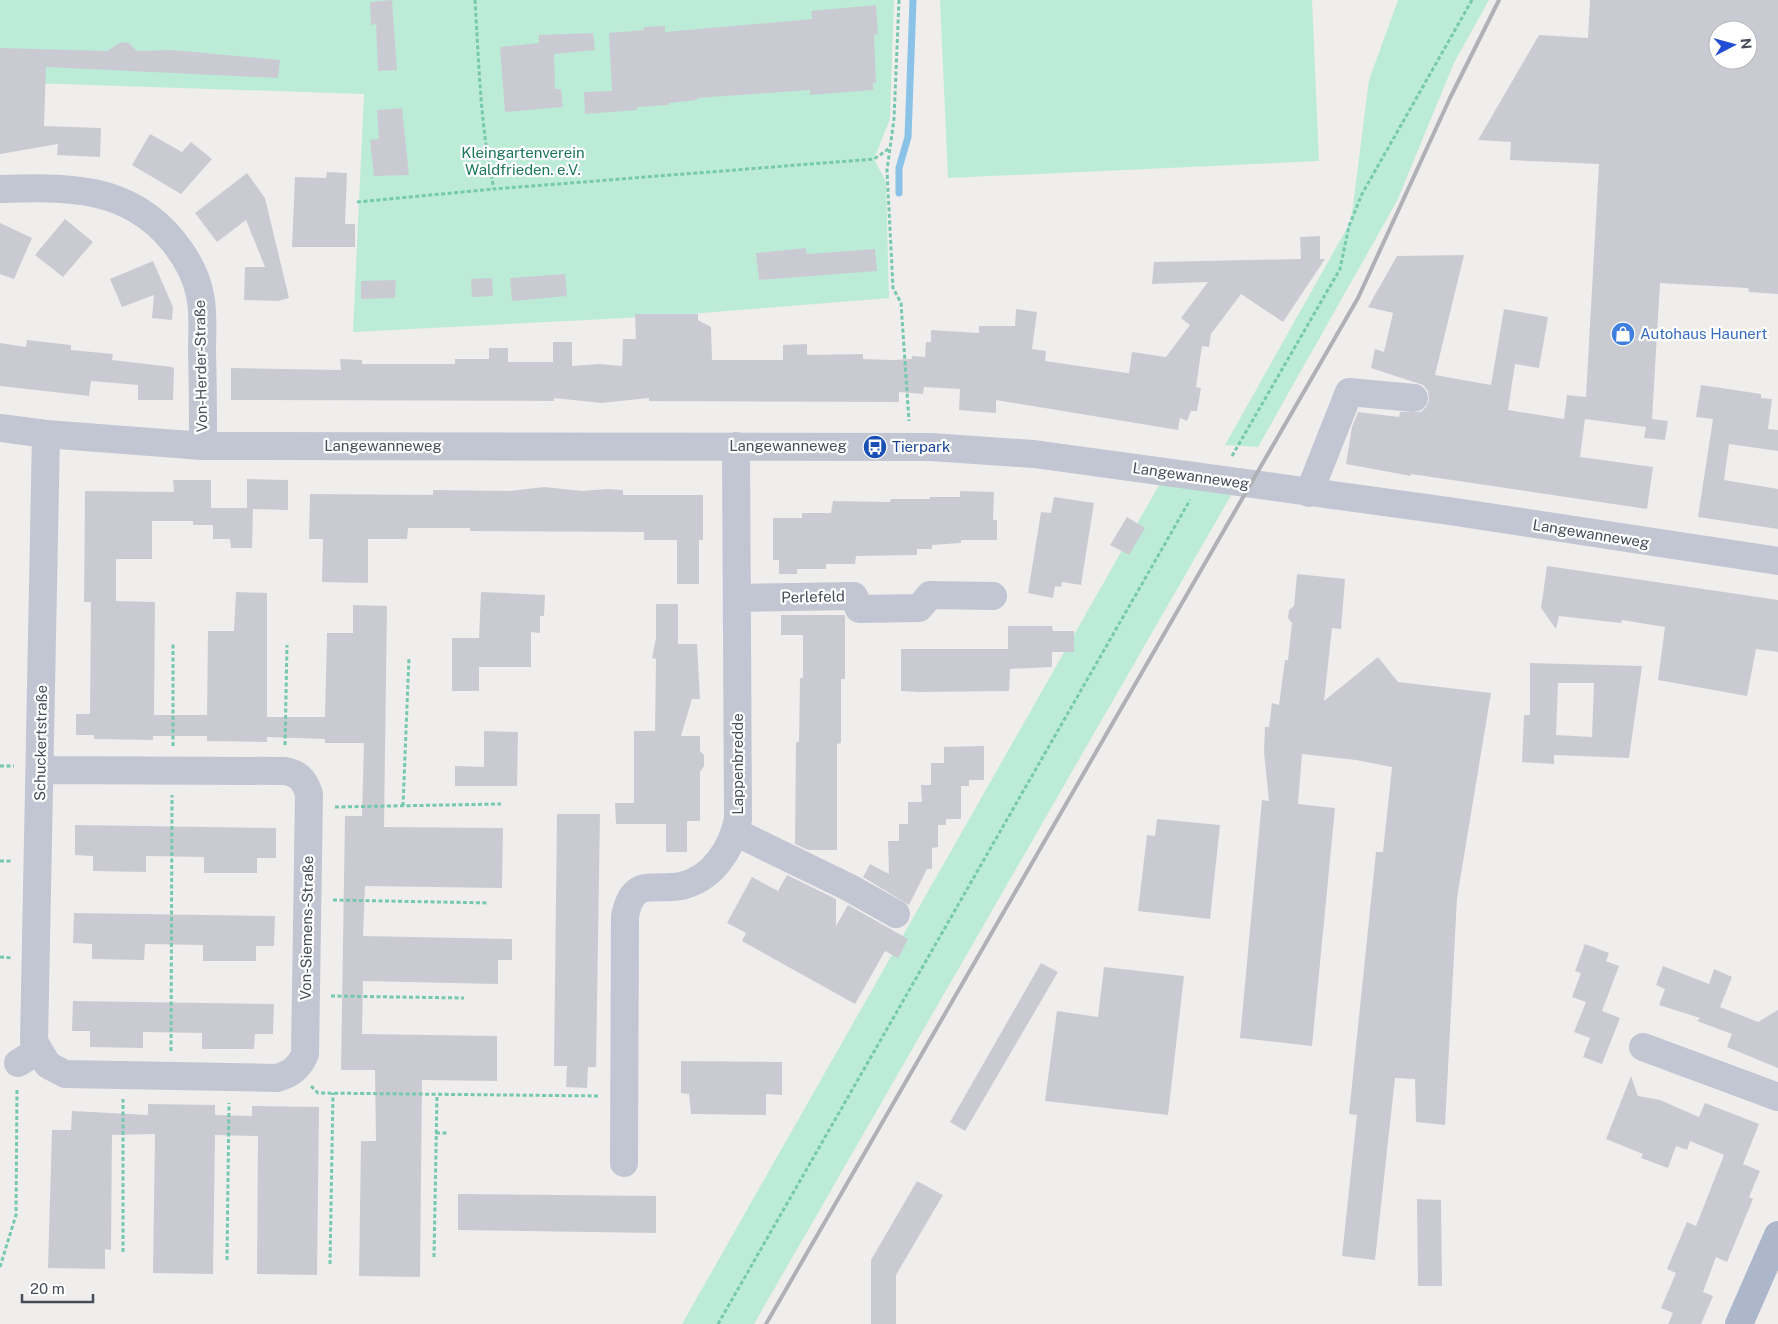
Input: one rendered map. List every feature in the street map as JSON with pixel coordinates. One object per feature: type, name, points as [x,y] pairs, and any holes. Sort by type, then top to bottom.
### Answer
[{"type":"main road","points":[[1739,1324],[1778,1235]]},
{"type":"street","name":"Von-Herder-Straße","points":[[0,189],[69,189],[100,194],[127,203],[159,226],[181,252],[191,268],[200,296],[203,446]]},
{"type":"street","points":[[1309,493],[1349,392],[1414,398]]},
{"type":"street","name":"Langewanneweg","points":[[0,428],[46,434],[203,446],[911,447],[1034,454],[1449,512],[1778,561]]},
{"type":"street","name":"Schuckertstraße","points":[[28,1057],[33,1034],[41,770],[46,434]]},
{"type":"street","name":"Lappenbredde","points":[[624,1163],[625,916],[628,904],[634,893],[644,887],[680,886],[695,881],[720,860],[735,832],[738,819],[736,446]]},
{"type":"street","name":"Perlefeld","points":[[738,598],[854,596],[859,609],[920,608],[930,595],[993,596]]},
{"type":"street","points":[[41,770],[285,771]]},
{"type":"street","name":"Von-Siemens-Straße","points":[[285,771],[292,772],[303,780],[309,794],[305,1054],[295,1070]]},
{"type":"street","points":[[735,832],[850,888],[896,914]]},
{"type":"street","points":[[1643,1047],[1778,1097]]},
{"type":"street","points":[[28,1057],[65,1074],[277,1078],[295,1070]]},
{"type":"path","points":[[474,0],[481,90],[490,172],[494,189]]},
{"type":"path","points":[[899,0],[894,119],[887,170],[893,288],[901,303],[911,447]]},
{"type":"path","points":[[718,1324],[1211,478],[1237,445],[1340,269],[1349,226],[1375,168],[1472,0]]},
{"type":"path","points":[[356,202],[494,189],[874,160],[890,148]]},
{"type":"path","points":[[170,1076],[173,644]]},
{"type":"path","points":[[285,771],[287,645]]},
{"type":"path","points":[[403,806],[409,658]]},
{"type":"path","points":[[309,808],[501,804]]},
{"type":"path","points":[[308,899],[488,903]]},
{"type":"path","points":[[306,996],[464,998]]},
{"type":"path","points":[[0,1267],[16,1215],[28,1057]]},
{"type":"path","points":[[295,1070],[318,1093],[624,1097]]},
{"type":"path","points":[[123,1076],[123,1252]]},
{"type":"path","points":[[227,1260],[229,1078]]},
{"type":"path","points":[[330,1264],[333,1093]]},
{"type":"path","points":[[434,1257],[436,1095]]},
{"type":"path","points":[[436,1133],[448,1132]]},
{"type":"green space","name":"Kleingartenverein Waldfrieden. e.V.","points":[[0,0],[894,0],[890,119],[874,159],[886,182],[889,298],[665,316],[353,332],[364,94],[0,82]]},
{"type":"green space","points":[[940,0],[1312,0],[1319,161],[948,178]]},
{"type":"green space","points":[[1398,0],[1489,0],[1454,63],[1397,201],[1258,447],[1225,445],[1351,221],[1369,80]]},
{"type":"green space","points":[[1162,480],[1233,492],[754,1324],[682,1324]]},
{"type":"building","points":[[392,0],[397,70],[378,71],[376,24],[371,25],[370,2]]},
{"type":"building","points":[[1590,0],[1778,0],[1778,294],[1749,292],[1748,288],[1660,283],[1652,419],[1668,421],[1665,440],[1644,438],[1646,427],[1585,419],[1580,457],[1653,467],[1647,509],[1411,474],[1411,476],[1346,464],[1352,427],[1358,412],[1399,417],[1400,412],[1421,412],[1429,400],[1428,391],[1423,385],[1371,368],[1375,349],[1384,352],[1393,313],[1368,307],[1397,256],[1464,255],[1435,375],[1491,385],[1504,309],[1548,317],[1539,368],[1515,364],[1508,410],[1564,419],[1567,395],[1586,397],[1599,164],[1510,160],[1511,142],[1478,140],[1539,35],[1588,38]]},
{"type":"building","points":[[876,5],[878,34],[874,35],[876,83],[873,83],[873,90],[810,95],[810,90],[697,98],[697,100],[669,103],[669,105],[637,107],[637,110],[585,114],[584,92],[612,91],[609,33],[644,30],[644,27],[665,26],[665,32],[812,19],[811,11]]},
{"type":"building","points":[[593,33],[595,50],[554,54],[555,89],[561,89],[563,107],[505,112],[500,47],[539,43],[539,35]]},
{"type":"building","points":[[121,42],[129,43],[137,51],[172,50],[280,60],[278,78],[46,67],[44,126],[101,128],[100,157],[57,155],[58,144],[0,154],[0,48],[107,51]]},
{"type":"building","points":[[402,108],[409,175],[374,176],[370,140],[379,139],[377,110]]},
{"type":"building","points":[[150,134],[182,152],[191,142],[212,159],[181,194],[132,165]]},
{"type":"building","points":[[327,172],[347,173],[345,224],[355,224],[355,247],[292,247],[295,177],[326,178]]},
{"type":"building","points":[[247,173],[265,198],[289,298],[278,301],[244,300],[245,267],[265,267],[246,220],[217,242],[195,213]]},
{"type":"building","points":[[65,219],[93,242],[63,277],[35,255]]},
{"type":"building","points":[[0,223],[32,238],[14,279],[0,274]]},
{"type":"building","points":[[1320,236],[1320,259],[1325,259],[1283,322],[1241,294],[1211,334],[1209,347],[1202,346],[1196,387],[1201,388],[1197,411],[1191,411],[1187,421],[1180,418],[1178,430],[996,400],[996,413],[959,410],[960,389],[924,387],[923,394],[899,392],[899,402],[649,401],[649,398],[601,403],[554,398],[554,401],[231,400],[231,368],[341,370],[340,359],[362,360],[362,364],[455,364],[455,359],[489,359],[489,348],[508,348],[508,362],[553,362],[553,342],[572,342],[572,366],[599,364],[622,366],[623,339],[636,339],[635,314],[698,314],[698,320],[711,327],[712,360],[783,360],[783,345],[807,344],[807,355],[863,354],[863,359],[892,360],[912,359],[912,356],[925,357],[926,342],[931,342],[931,330],[979,333],[979,326],[1015,326],[1016,309],[1037,312],[1032,349],[1046,351],[1045,361],[1129,373],[1132,352],[1166,357],[1190,325],[1181,318],[1208,282],[1152,284],[1154,262],[1301,259],[1300,237]]},
{"type":"building","points":[[806,248],[807,254],[875,249],[877,271],[759,280],[756,253]]},
{"type":"building","points":[[153,261],[173,307],[172,320],[152,318],[154,295],[122,307],[110,279]]},
{"type":"building","points":[[565,274],[567,296],[512,301],[510,278]]},
{"type":"building","points":[[492,278],[493,296],[472,297],[471,279]]},
{"type":"building","points":[[396,280],[395,298],[361,299],[361,281]]},
{"type":"building","points":[[27,340],[71,345],[71,350],[113,354],[112,360],[172,367],[174,369],[173,400],[138,400],[138,385],[91,381],[89,396],[0,386],[0,343],[26,347]]},
{"type":"building","points":[[1701,385],[1761,394],[1761,398],[1772,399],[1768,429],[1778,430],[1778,451],[1729,444],[1724,480],[1778,489],[1778,529],[1698,517],[1713,419],[1696,417]]},
{"type":"building","points":[[247,479],[288,480],[288,510],[253,509],[252,548],[231,548],[230,539],[213,539],[213,525],[193,525],[193,521],[152,521],[152,559],[116,559],[116,601],[155,602],[154,715],[207,715],[208,631],[234,631],[236,592],[267,593],[267,717],[325,717],[327,633],[353,633],[353,605],[387,606],[384,827],[503,828],[502,888],[365,886],[363,936],[512,939],[512,960],[498,960],[498,984],[363,981],[362,1034],[497,1036],[497,1081],[422,1080],[420,1277],[359,1276],[361,1141],[376,1141],[375,1070],[341,1070],[345,816],[362,816],[364,743],[325,743],[325,739],[267,737],[267,742],[207,741],[207,736],[153,736],[153,740],[94,739],[94,735],[76,735],[76,714],[90,714],[91,602],[84,602],[85,491],[174,492],[173,480],[211,480],[211,508],[247,508]]},
{"type":"building","points":[[544,487],[582,491],[623,490],[623,495],[703,495],[703,540],[699,540],[699,584],[677,584],[677,540],[644,540],[644,532],[470,531],[470,528],[408,528],[407,539],[368,539],[368,583],[322,582],[323,539],[309,539],[310,494],[433,495],[433,490],[510,491]]},
{"type":"building","points":[[960,491],[994,492],[993,520],[997,520],[997,540],[961,540],[961,543],[932,545],[932,549],[917,549],[917,555],[856,556],[855,564],[826,564],[826,569],[797,569],[797,574],[779,574],[779,560],[773,560],[773,518],[802,518],[802,513],[831,513],[833,501],[890,502],[891,499],[960,497]]},
{"type":"building","points":[[1054,497],[1094,503],[1081,585],[1062,582],[1061,587],[1055,586],[1053,598],[1028,593],[1041,512],[1051,513]]},
{"type":"building","points":[[1127,517],[1145,528],[1129,555],[1110,545]]},
{"type":"building","points":[[1547,566],[1778,600],[1778,652],[1756,649],[1747,696],[1658,680],[1665,627],[1622,620],[1621,623],[1559,616],[1556,629],[1541,608]]},
{"type":"building","points":[[1297,574],[1345,579],[1341,629],[1332,628],[1324,701],[1378,657],[1398,682],[1491,693],[1457,898],[1445,1125],[1416,1122],[1415,1079],[1395,1078],[1375,1260],[1342,1256],[1357,1115],[1349,1114],[1376,852],[1383,852],[1392,767],[1356,760],[1302,754],[1298,804],[1335,808],[1312,1046],[1240,1038],[1262,800],[1269,801],[1264,752],[1265,727],[1269,727],[1272,703],[1279,705],[1285,660],[1288,660],[1292,623],[1288,618],[1289,610],[1294,606]]},
{"type":"building","points":[[481,592],[545,595],[544,616],[540,616],[540,633],[531,632],[531,667],[479,667],[479,691],[452,691],[452,638],[479,638]]},
{"type":"building","points":[[656,604],[678,604],[678,644],[697,644],[700,699],[692,699],[681,736],[700,736],[700,751],[704,755],[704,766],[700,772],[700,821],[687,821],[687,852],[666,852],[666,824],[616,824],[615,803],[634,803],[634,731],[655,731],[656,659],[652,658],[656,638]]},
{"type":"building","points":[[781,615],[845,615],[845,679],[841,679],[841,743],[837,744],[837,850],[808,850],[795,844],[796,742],[799,742],[800,678],[803,678],[803,635],[781,635]]},
{"type":"building","points":[[1008,626],[1052,626],[1053,631],[1074,631],[1074,652],[1052,652],[1052,667],[1010,669],[1009,691],[901,691],[901,649],[1008,649]]},
{"type":"building","points":[[1530,663],[1642,666],[1629,758],[1554,755],[1554,764],[1522,762],[1524,715],[1530,715]],"holes":[[[1558,683],[1594,683],[1592,737],[1556,735]]]},
{"type":"building","points":[[484,731],[518,732],[517,786],[455,786],[455,766],[484,767]]},
{"type":"building","points":[[984,746],[984,780],[969,780],[969,786],[961,786],[961,819],[946,819],[946,825],[938,825],[938,847],[932,848],[932,869],[927,869],[909,905],[863,877],[870,864],[889,874],[888,841],[899,841],[899,824],[908,824],[908,802],[922,802],[921,785],[931,785],[931,763],[944,763],[944,747]]},
{"type":"building","points":[[557,814],[600,814],[596,1067],[588,1067],[587,1088],[566,1087],[567,1066],[554,1066]]},
{"type":"building","points":[[1157,819],[1220,825],[1210,919],[1138,911],[1147,835],[1155,836]]},
{"type":"building","points":[[75,825],[276,828],[276,858],[257,858],[257,873],[204,873],[204,857],[146,856],[146,872],[93,871],[93,856],[75,855]]},
{"type":"building","points":[[787,875],[836,899],[836,926],[848,905],[908,939],[898,958],[885,951],[855,1004],[742,941],[746,933],[727,923],[752,877],[778,891]]},
{"type":"building","points":[[74,913],[275,916],[274,946],[256,946],[256,961],[203,961],[203,945],[145,944],[144,960],[92,959],[92,944],[73,943]]},
{"type":"building","points":[[1585,944],[1609,953],[1606,961],[1619,966],[1602,1011],[1620,1018],[1602,1064],[1583,1057],[1590,1038],[1574,1032],[1586,1002],[1572,997],[1581,973],[1575,971]]},
{"type":"building","points":[[1041,963],[1058,972],[965,1131],[950,1122]]},
{"type":"building","points":[[1663,966],[1709,984],[1714,969],[1732,977],[1720,1007],[1758,1022],[1778,1010],[1778,1068],[1727,1047],[1732,1034],[1697,1021],[1700,1018],[1659,1005],[1665,989],[1656,985]]},
{"type":"building","points":[[1104,967],[1184,976],[1168,1115],[1045,1101],[1057,1011],[1098,1017]]},
{"type":"building","points":[[73,1001],[274,1004],[273,1034],[255,1034],[254,1049],[202,1049],[202,1033],[143,1032],[143,1048],[90,1047],[90,1031],[72,1031]]},
{"type":"building","points":[[681,1061],[782,1062],[782,1095],[766,1094],[766,1115],[691,1114],[689,1094],[681,1093]]},
{"type":"building","points":[[1631,1076],[1638,1096],[1660,1100],[1699,1117],[1705,1103],[1759,1124],[1743,1164],[1760,1171],[1749,1197],[1753,1199],[1727,1262],[1716,1257],[1703,1292],[1713,1296],[1701,1324],[1668,1324],[1673,1313],[1661,1308],[1676,1273],[1667,1269],[1687,1222],[1696,1226],[1724,1155],[1690,1141],[1687,1150],[1676,1146],[1668,1168],[1641,1158],[1643,1154],[1606,1139]]},
{"type":"building","points":[[148,1104],[215,1105],[215,1115],[252,1116],[252,1106],[319,1107],[317,1275],[257,1274],[258,1136],[215,1135],[213,1274],[153,1273],[155,1134],[112,1135],[111,1250],[105,1249],[105,1269],[48,1268],[52,1130],[71,1130],[72,1111],[148,1115]]},
{"type":"building","points":[[917,1181],[943,1195],[896,1275],[896,1324],[871,1324],[871,1260]]},
{"type":"building","points":[[458,1194],[656,1196],[656,1233],[458,1230]]},
{"type":"building","points":[[1417,1199],[1441,1200],[1442,1286],[1418,1286]]},
{"type":"waterway","points":[[899,193],[899,168],[908,137],[913,0]]},
{"type":"railway","points":[[766,1324],[1358,298],[1450,98],[1499,0]]},
{"type":"place","name":"Autohaus Haunert","points":[[1623,334]]},
{"type":"place","name":"Tierpark","points":[[875,447]]}]
